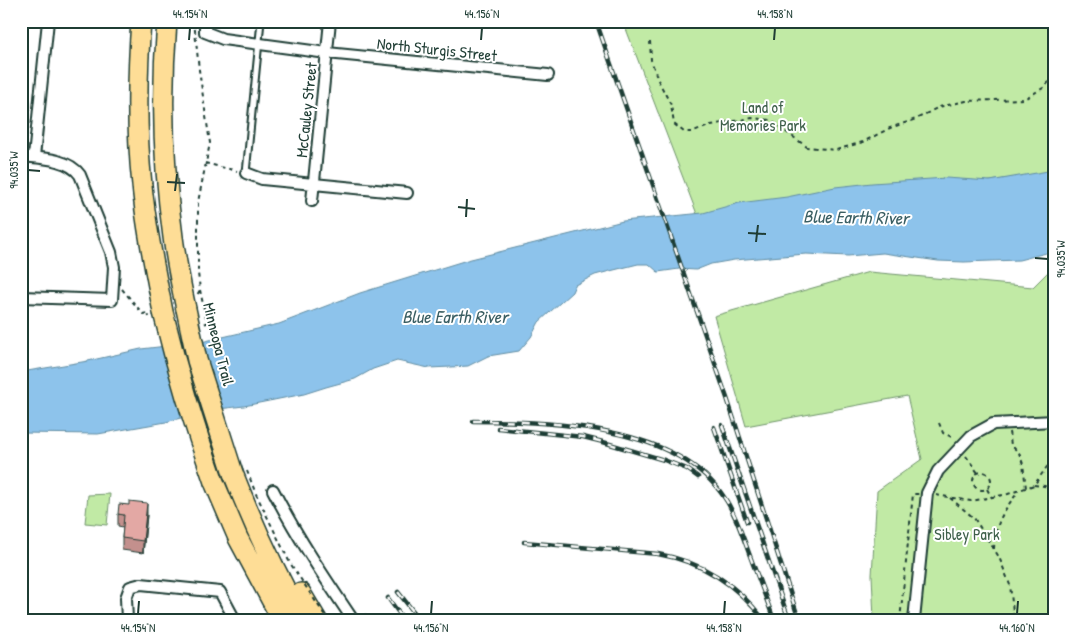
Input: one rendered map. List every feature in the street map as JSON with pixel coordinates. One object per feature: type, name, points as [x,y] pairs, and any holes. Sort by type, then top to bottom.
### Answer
[{"type":"highway","points":[[134,21],[138,71],[142,185],[157,318],[175,363],[190,414],[214,482],[263,603],[272,620]]},
{"type":"highway","points":[[138,71],[141,21]]},
{"type":"highway","points":[[167,21],[164,98],[167,182],[173,237],[193,309],[197,360],[214,417],[239,471],[244,502],[279,579],[302,620]]},
{"type":"highway","points":[[244,502],[318,620]]},
{"type":"highway","points":[[238,538],[282,620]]},
{"type":"street","points":[[34,157],[48,21]]},
{"type":"street","name":"McCauley Street","points":[[312,201],[330,21]]},
{"type":"street","name":"North Sturgis Street","points":[[205,26],[224,38],[327,53],[548,75]]},
{"type":"street","points":[[21,156],[70,164],[76,169],[111,252],[114,267],[112,300],[21,297]]},
{"type":"street","points":[[246,173],[262,179],[407,193]]},
{"type":"street","points":[[914,620],[927,493],[938,471],[971,436],[993,424],[1054,421]]},
{"type":"street","points":[[273,490],[286,517],[353,620]]},
{"type":"street","points":[[127,620],[126,598],[130,587],[141,584],[220,592],[235,620]]},
{"type":"lane","points":[[246,173],[261,21]]},
{"type":"path","name":"Minneopa Trail","points":[[194,21],[210,143],[198,202],[198,272],[200,290],[193,309],[202,328]]},
{"type":"path","points":[[650,41],[650,60],[671,104],[674,124],[684,132],[694,132],[711,125],[752,118],[770,120],[807,147],[836,150],[863,142],[939,107],[966,101],[1024,99],[1045,87],[1054,75]]},
{"type":"path","points":[[205,164],[246,173]]},
{"type":"path","points":[[200,290],[207,323]]},
{"type":"path","points":[[129,297],[142,314],[148,313],[157,318]]},
{"type":"path","points":[[1054,366],[1050,369],[1054,383]]},
{"type":"path","points":[[1008,422],[1011,445],[1019,454],[1023,464],[1026,488]]},
{"type":"path","points":[[1034,485],[1049,464],[1054,446]]},
{"type":"path","points":[[239,471],[256,494],[290,563],[328,620]]},
{"type":"path","points":[[984,472],[990,478],[990,484],[986,489],[981,490],[974,486],[973,480],[978,473],[984,472]]},
{"type":"path","points":[[900,620],[913,494],[927,493],[971,501],[992,498],[1034,485],[1054,487]]},
{"type":"path","points":[[986,489],[992,498]]},
{"type":"path","points":[[994,549],[995,532],[1003,511],[1020,490]]},
{"type":"path","points":[[949,498],[974,518],[994,549],[1010,585],[1014,620]]},
{"type":"path","points":[[365,614],[369,620]]},
{"type":"green space","name":"Land of Memories Park","points":[[623,21],[1054,21],[1054,172],[700,222]]},
{"type":"green space","name":"Sibley Park","points":[[1054,266],[1054,620],[874,620],[872,575],[877,491],[922,459],[907,396],[746,426],[714,316],[869,272],[1033,287]]},
{"type":"green space","points":[[110,494],[107,525],[85,523],[88,495]]},
{"type":"water","name":"Blue Earth River","points":[[1054,170],[1054,250],[1019,260],[938,261],[883,253],[848,256],[806,254],[734,260],[711,264],[696,270],[679,269],[658,272],[649,264],[638,264],[595,275],[575,285],[572,292],[539,322],[531,337],[519,351],[488,356],[468,366],[429,368],[397,361],[373,369],[355,379],[304,394],[244,406],[210,410],[166,422],[98,434],[21,433],[21,372],[88,361],[141,349],[201,342],[279,324],[360,293],[467,260],[623,221],[703,213],[739,203],[787,197],[835,187],[946,178],[990,181]]},
{"type":"building","points":[[129,501],[147,503],[143,541],[122,538],[124,515],[118,514],[119,504],[129,505]]},
{"type":"railway","points":[[596,21],[727,398],[799,620]]},
{"type":"railway","points":[[473,421],[538,423],[610,432],[644,441],[676,455],[703,473],[728,502],[739,526],[774,620]]},
{"type":"railway","points":[[722,425],[789,620]]},
{"type":"railway","points":[[714,427],[747,522]]},
{"type":"railway","points":[[498,428],[583,437],[664,460],[687,469],[698,477]]},
{"type":"railway","points":[[524,542],[658,554],[690,563],[717,576],[730,585],[764,620]]},
{"type":"railway","points":[[398,592],[420,620]]},
{"type":"railway","points":[[388,598],[404,620]]}]
